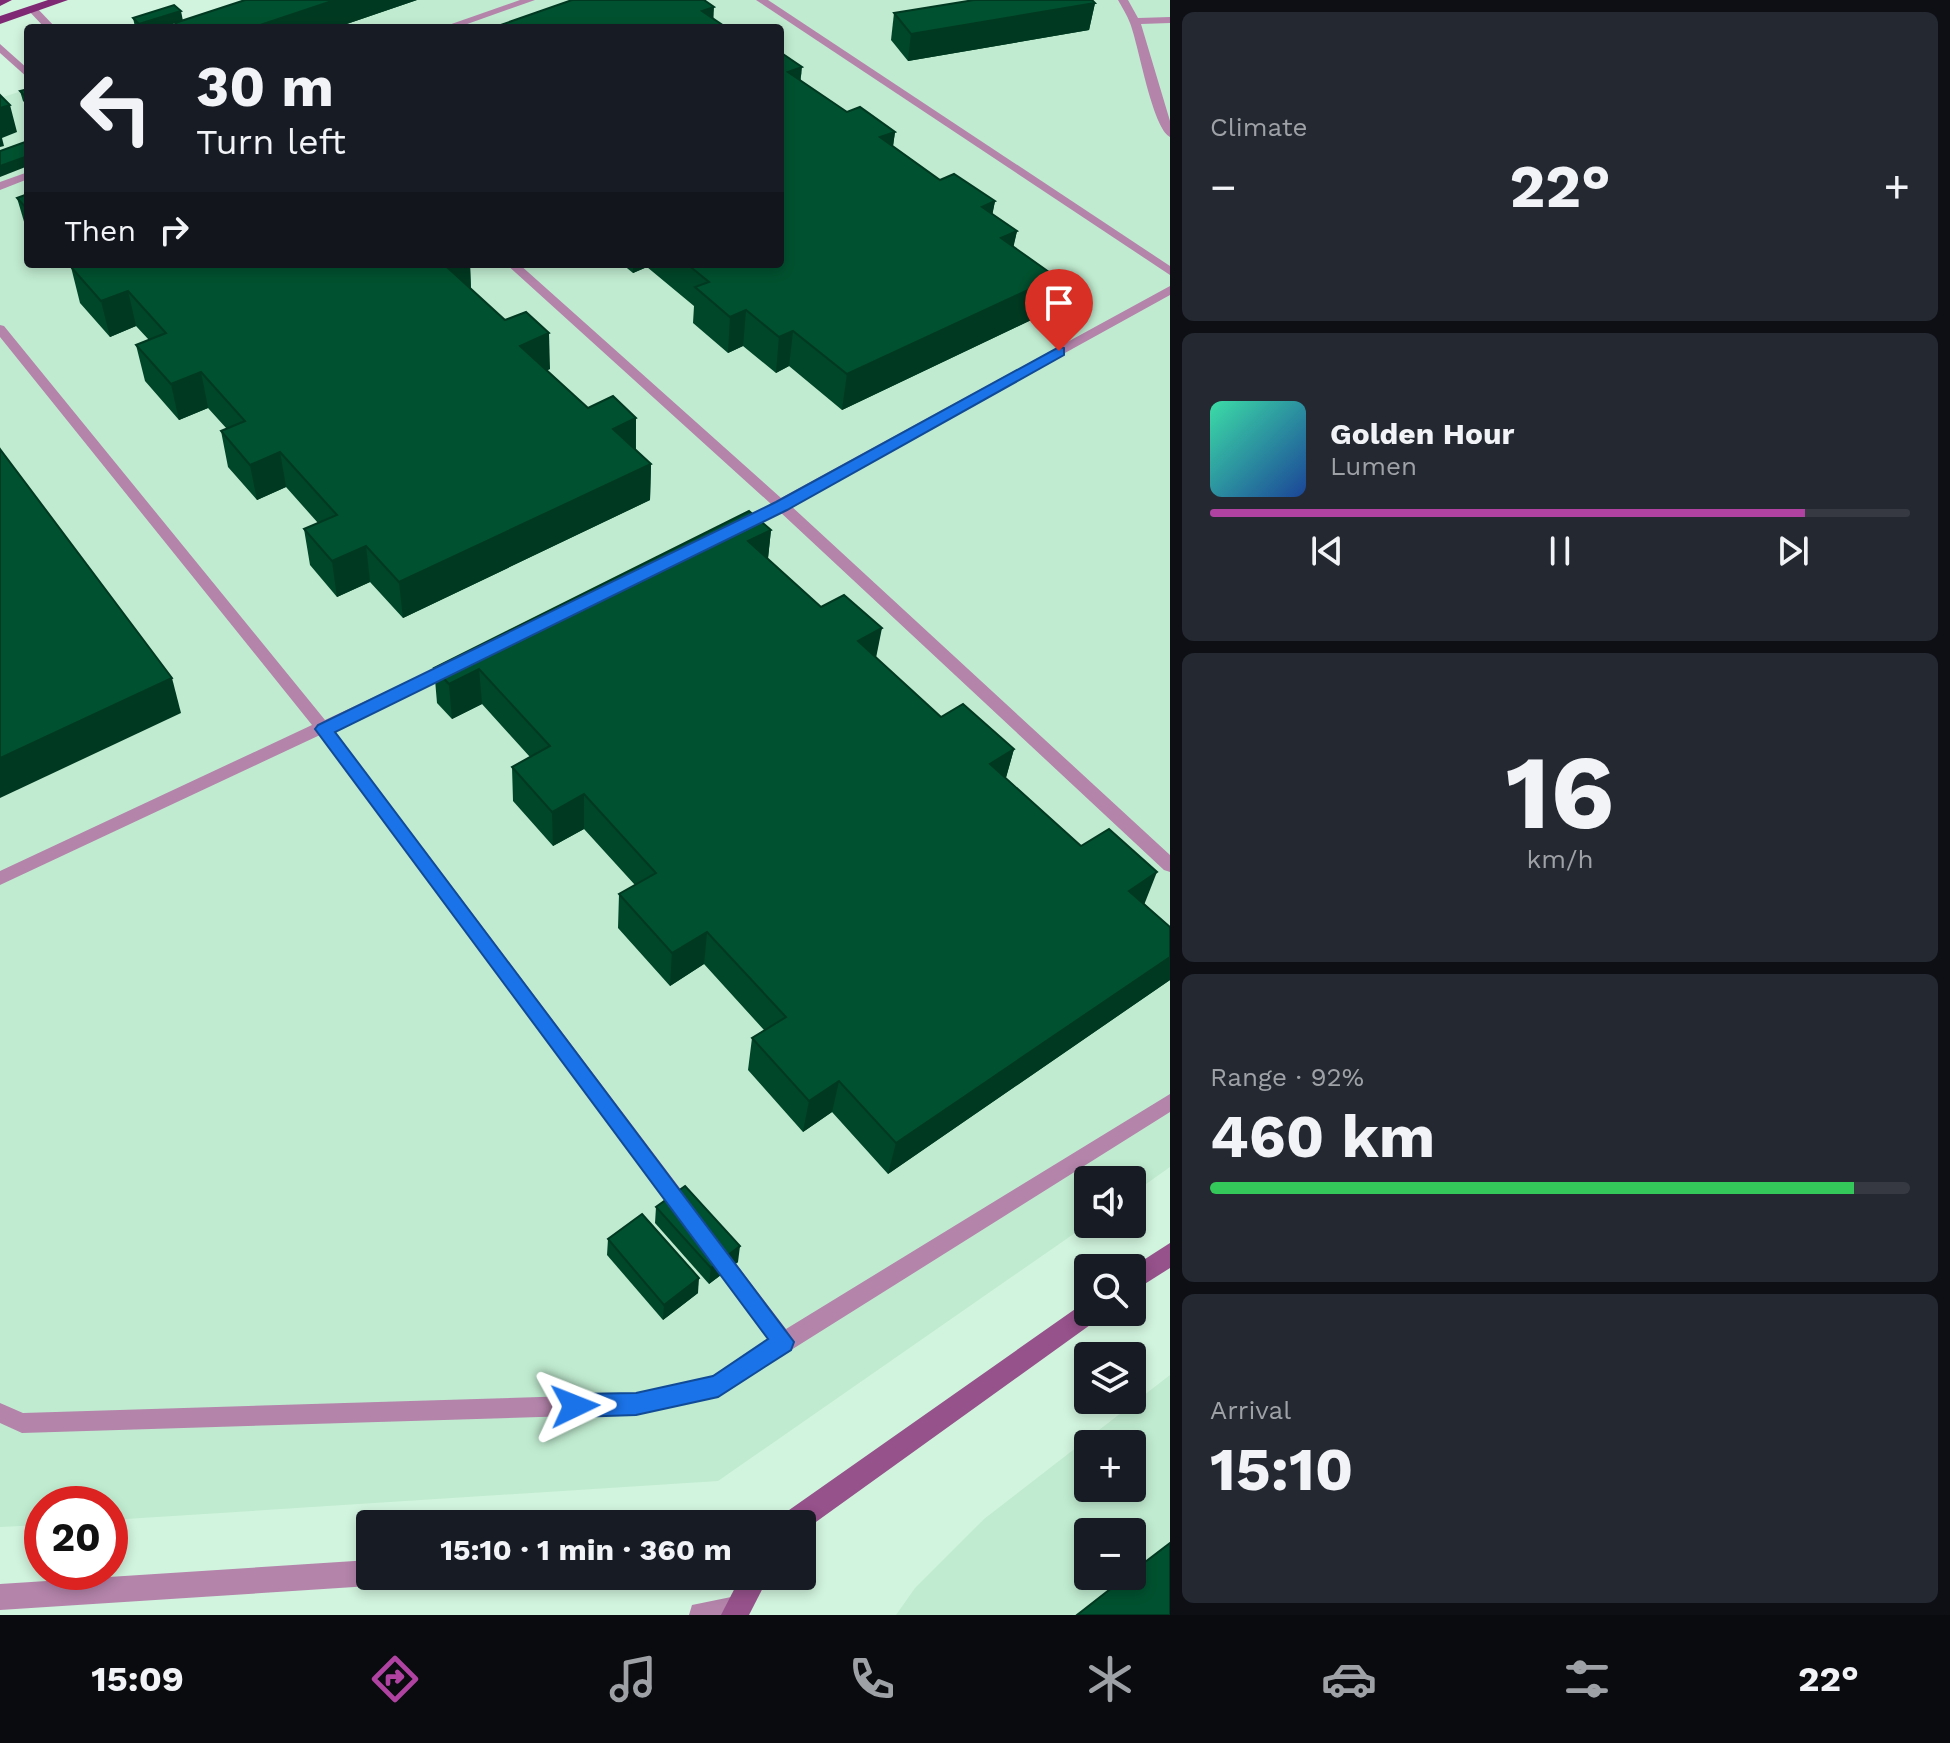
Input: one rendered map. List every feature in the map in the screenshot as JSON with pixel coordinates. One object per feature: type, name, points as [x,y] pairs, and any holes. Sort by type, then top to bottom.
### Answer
[{"type":"main road","points":[[0,20],[61,0]]},
{"type":"street","points":[[1146,1271],[1170,1254]]},
{"type":"street","points":[[811,1510],[1074,1322]]},
{"type":"street","points":[[0,1597],[356,1574]]},
{"type":"street","points":[[702,1615],[735,1612],[748,1590]]},
{"type":"lane","points":[[457,24],[530,0]]},
{"type":"lane","points":[[761,0],[1170,271]]},
{"type":"lane","points":[[1123,0],[1135,21],[1159,108],[1170,134]]},
{"type":"lane","points":[[32,9],[47,24]]},
{"type":"lane","points":[[1135,21],[1170,20]]},
{"type":"lane","points":[[0,47],[24,71]]},
{"type":"lane","points":[[0,186],[24,177]]},
{"type":"lane","points":[[516,268],[782,506],[1170,865]]},
{"type":"lane","points":[[725,534],[782,506],[1170,290]]},
{"type":"lane","points":[[0,329],[324,729],[783,1342]]},
{"type":"lane","points":[[0,878],[467,660]]},
{"type":"lane","points":[[0,1413],[22,1423],[636,1404],[718,1386],[783,1342],[1170,1102]]},
{"type":"shaded area","points":[[303,0],[1170,0],[1170,1167],[1146,1184],[1146,1166],[1074,1166],[1074,1234],[718,1481],[128,1519],[128,1486],[24,1486],[24,1526],[0,1527],[0,98],[24,90],[24,268],[784,268],[784,24],[228,24]]},
{"type":"shaded area","points":[[1170,1375],[1170,1615],[896,1615],[915,1588],[984,1519],[1074,1449],[1074,1502],[1146,1502],[1146,1430],[1099,1430],[1120,1414],[1146,1414],[1146,1394]]},
{"type":"building","points":[[245,0],[335,0],[263,24],[175,23]]},
{"type":"building","points":[[572,0],[704,0],[714,7],[702,11],[721,24],[503,24]]},
{"type":"building","points":[[974,0],[1092,0],[1095,3],[911,34],[894,13]]},
{"type":"building","points":[[174,5],[181,11],[139,24],[133,18]]},
{"type":"building","points":[[784,55],[802,67],[788,72],[847,112],[860,107],[895,132],[880,137],[940,180],[954,174],[995,201],[982,207],[1017,231],[1001,238],[1056,277],[847,374],[793,331],[779,337],[746,310],[730,317],[695,287],[709,282],[692,268],[784,268]]},
{"type":"building","points":[[0,95],[10,105],[0,108]]},
{"type":"building","points":[[24,142],[24,157],[0,166],[0,151]]},
{"type":"building","points":[[72,268],[448,268],[505,320],[526,312],[549,333],[520,346],[588,408],[613,396],[636,418],[613,429],[651,464],[399,582],[366,546],[332,561],[304,529],[337,515],[280,452],[250,465],[221,431],[245,421],[201,372],[171,384],[136,345],[166,333],[128,291],[101,301]]},
{"type":"building","points":[[0,449],[172,678],[0,758]]},
{"type":"building","points":[[749,511],[771,530],[748,541],[821,607],[844,595],[882,628],[858,641],[941,717],[963,704],[1014,749],[990,764],[1081,846],[1109,829],[1157,872],[1129,891],[1170,927],[1170,957],[896,1143],[839,1081],[809,1101],[752,1038],[786,1017],[707,932],[672,953],[619,894],[656,873],[584,794],[552,812],[512,767],[550,746],[479,669],[449,684],[434,668]]},
{"type":"building","points":[[685,1186],[740,1246],[711,1268],[656,1207]]},
{"type":"building","points":[[642,1214],[699,1278],[664,1305],[608,1239]]},
{"type":"building","points":[[1170,1543],[1170,1615],[1077,1615],[1109,1590],[1146,1590],[1146,1561]]},
{"type":"route","points":[[575,1406],[636,1404],[718,1386],[783,1342],[324,729],[782,506],[1059,351]]}]
